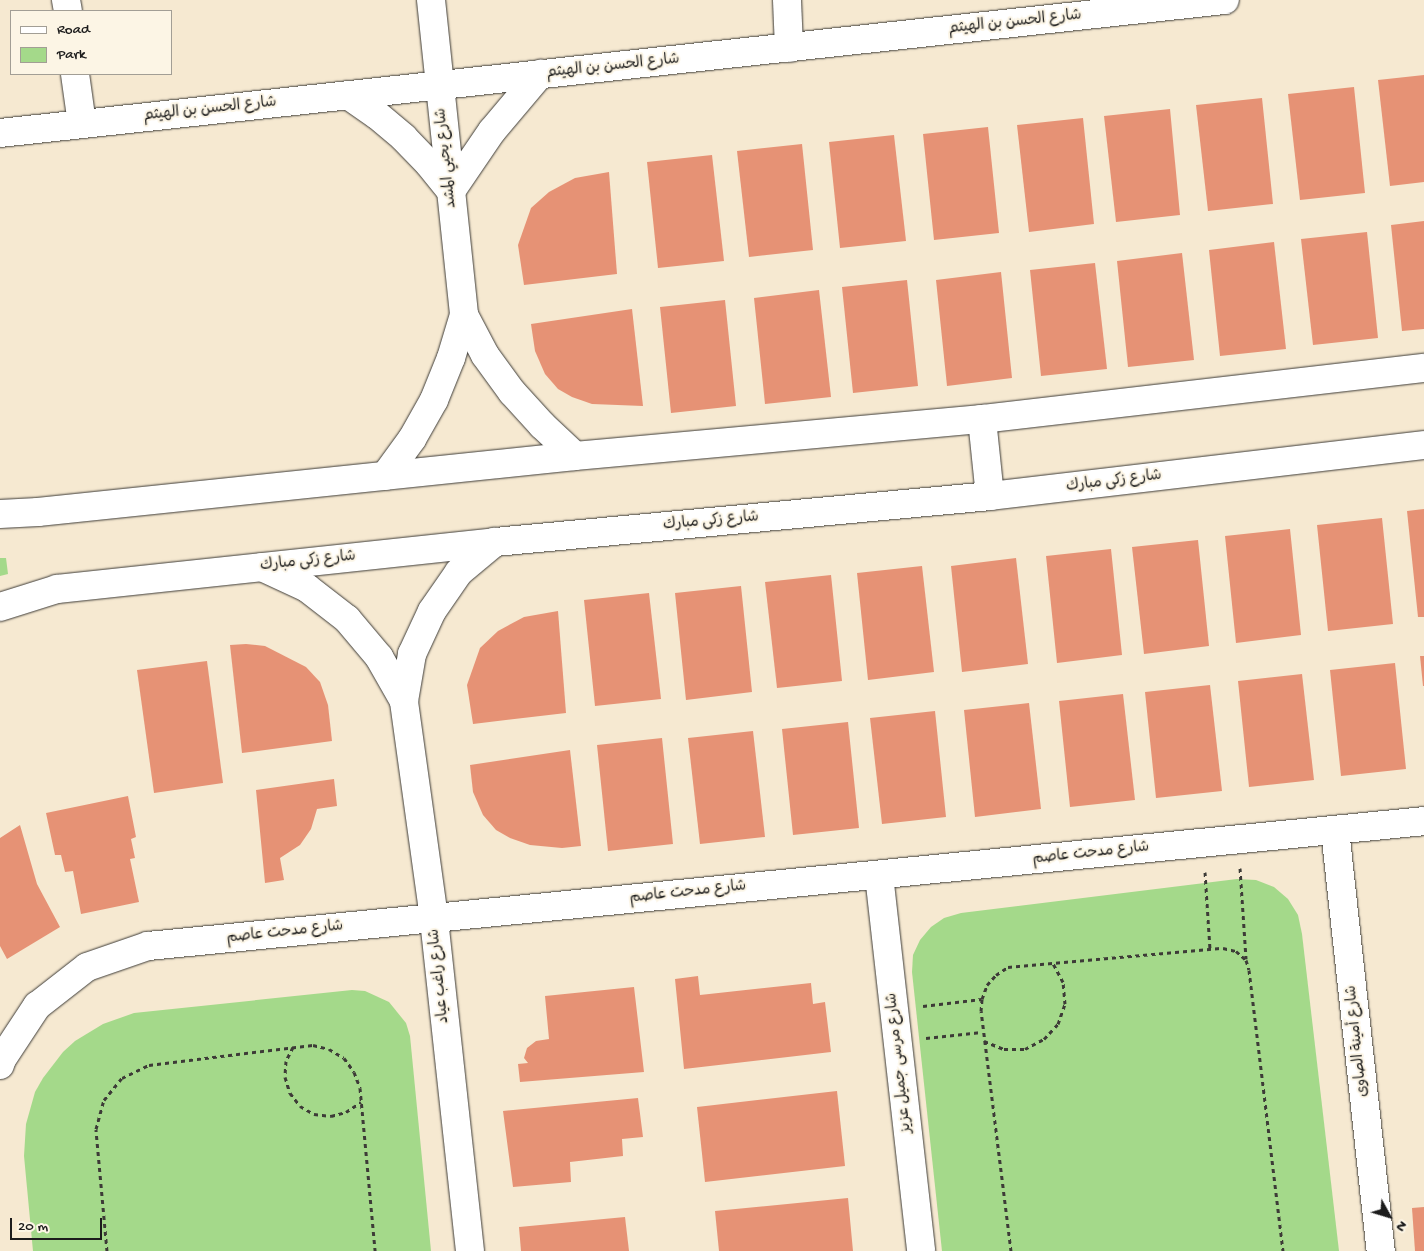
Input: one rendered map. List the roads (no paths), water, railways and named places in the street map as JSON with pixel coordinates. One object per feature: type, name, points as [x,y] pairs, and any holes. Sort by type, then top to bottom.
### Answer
[{"type":"street","name":"شارع يحيي المشد","points":[[432,0],[439,85],[464,315],[485,355],[512,392],[542,425],[575,456]]},
{"type":"street","points":[[787,0],[789,48]]},
{"type":"street","name":"شارع الحسن بن الهيثم","points":[[0,133],[1226,0]]},
{"type":"street","points":[[348,95],[377,115],[404,138],[429,164],[450,191],[492,131],[540,74]]},
{"type":"street","points":[[75,75],[82,124]]},
{"type":"street","name":"شارع يحيي المشد","points":[[385,476],[412,439],[434,400],[451,358],[464,315]]},
{"type":"street","points":[[0,514],[38,512],[575,456],[982,419],[1424,368]]},
{"type":"street","points":[[982,419],[990,496]]},
{"type":"street","name":"شارع زكى مبارك","points":[[0,607],[57,589],[495,542],[990,496],[1424,445]]},
{"type":"street","name":"شارع راغب عياد","points":[[470,1251],[434,918],[404,701],[412,654],[432,611],[459,572],[495,542]]},
{"type":"street","name":"شارع راغب عياد","points":[[262,567],[307,588],[347,618],[379,657],[404,701]]},
{"type":"street","name":"شارع مدحت عاصم","points":[[0,1065],[37,1006],[87,967],[148,946],[1424,821]]},
{"type":"street","name":"شارع أمينة الصاوى","points":[[1335,830],[1381,1251]]},
{"type":"street","name":"شارع مرسى جميل عزيز","points":[[879,875],[921,1251]]}]
